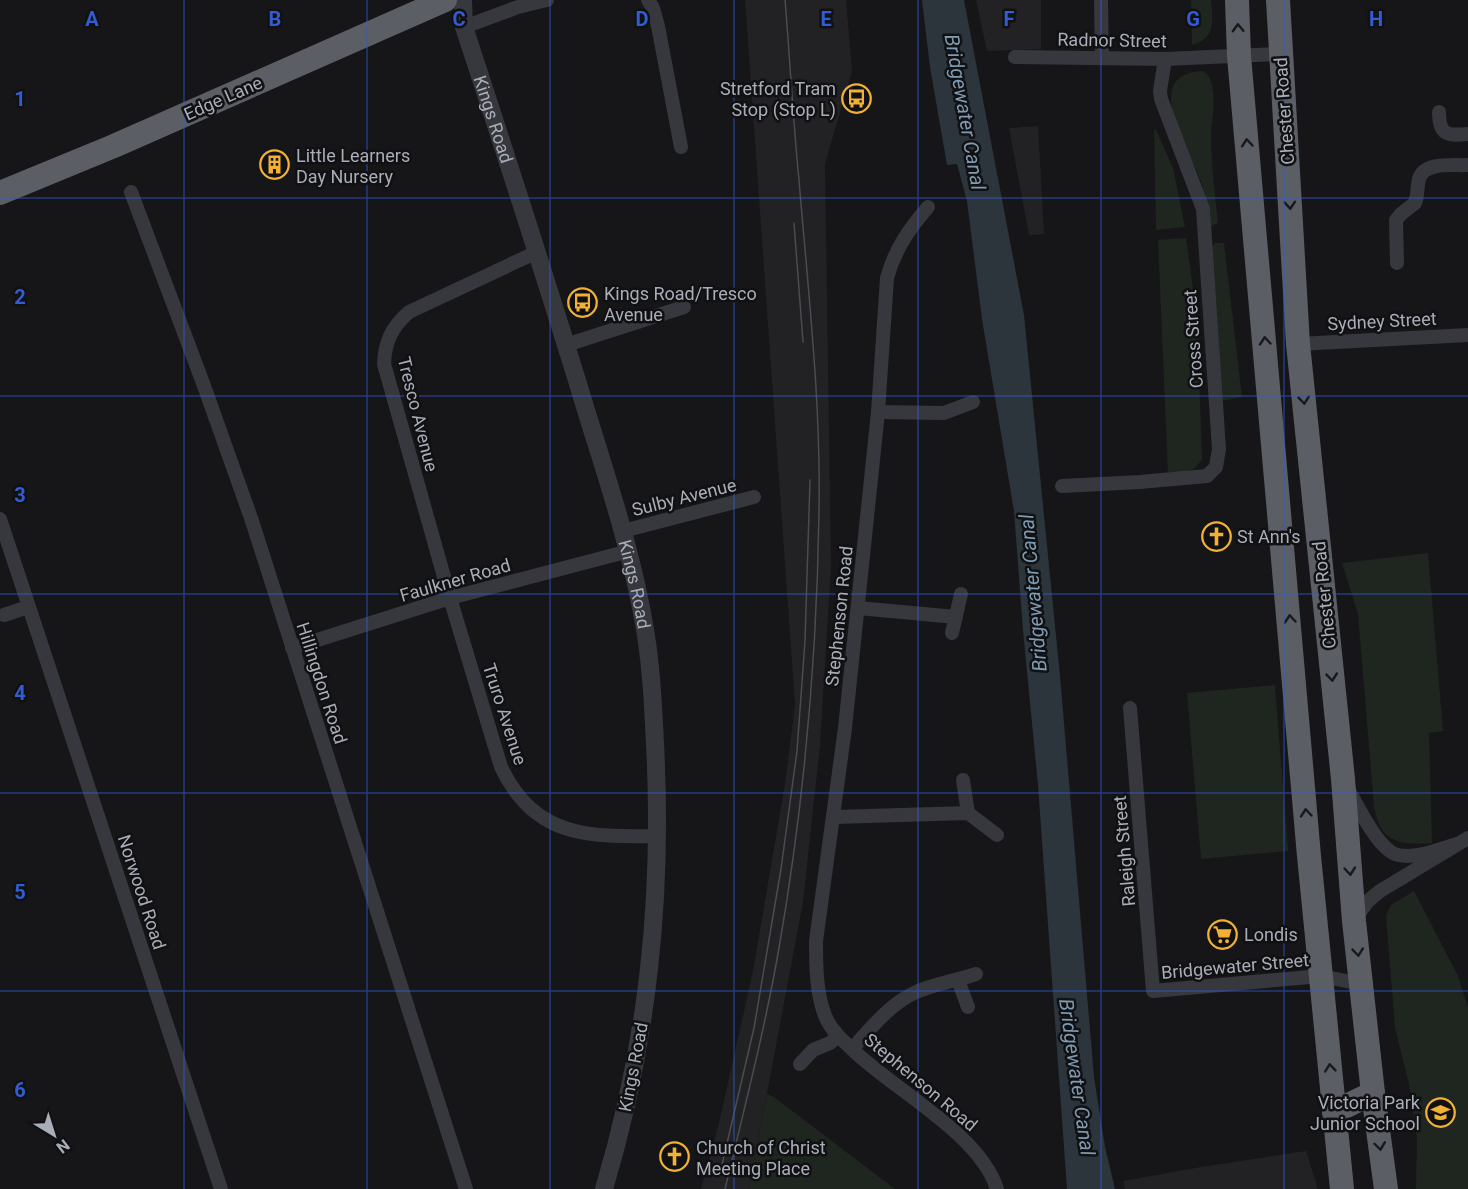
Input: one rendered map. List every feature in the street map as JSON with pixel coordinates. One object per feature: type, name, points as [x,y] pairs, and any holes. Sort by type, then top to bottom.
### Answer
[{"type":"highway","name":"Edge Lane","points":[[0,193],[114,146],[445,0]]},
{"type":"highway","name":"Chester Road","points":[[1237,0],[1239,56],[1342,1189]]},
{"type":"highway","name":"Chester Road","points":[[1278,0],[1298,344],[1354,921],[1386,1189]]},
{"type":"highway","points":[[1334,1112],[1373,1093]]},
{"type":"street","name":"Kings Road","points":[[463,0],[464,27],[537,252],[629,551],[644,620],[652,675],[658,836],[647,992],[617,1145],[604,1189]]},
{"type":"street","points":[[464,27],[518,7],[547,0]]},
{"type":"street","points":[[648,0],[658,26],[681,147]]},
{"type":"street","points":[[1101,0],[1102,57]]},
{"type":"street","name":"Radnor Street","points":[[1016,57],[1165,59],[1280,54]]},
{"type":"street","name":"Cross Street","points":[[1062,486],[1207,476],[1216,467],[1219,449],[1203,209],[1161,99],[1165,59]]},
{"type":"street","points":[[1439,112],[1439,124],[1443,132],[1451,136],[1468,134]]},
{"type":"street","points":[[1397,263],[1396,220],[1415,203],[1419,178],[1423,172],[1429,167],[1468,165]]},
{"type":"street","name":"Hillingdon Road","points":[[131,192],[203,382],[251,518],[466,1189]]},
{"type":"street","name":"Stephenson Road","points":[[928,207],[909,229],[892,260],[887,278],[878,412],[858,608],[834,817],[816,941],[816,960],[818,985],[825,1015],[838,1036],[867,1065],[979,1155],[998,1189]]},
{"type":"street","name":"Tresco Avenue","points":[[450,598],[384,364],[384,349],[397,323],[409,312],[537,252]]},
{"type":"street","points":[[566,345],[684,307]]},
{"type":"street","name":"Sydney Street","points":[[1298,344],[1468,335]]},
{"type":"street","points":[[878,412],[944,413],[973,402]]},
{"type":"street","name":"Sulby Avenue","points":[[623,531],[754,497]]},
{"type":"street","name":"Norwood Road","points":[[0,519],[221,1189]]},
{"type":"street","name":"Faulkner Road","points":[[292,648],[450,598],[629,551]]},
{"type":"street","points":[[952,633],[961,594]]},
{"type":"street","name":"Truro Avenue","points":[[450,598],[501,767],[521,800],[535,814],[557,826],[582,833],[608,836],[658,836]]},
{"type":"street","points":[[4,615],[28,607]]},
{"type":"street","points":[[858,608],[956,617]]},
{"type":"street","name":"Raleigh Street","points":[[1130,708],[1153,991]]},
{"type":"street","points":[[1342,779],[1380,841],[1390,851],[1399,855],[1424,854],[1463,841]]},
{"type":"street","points":[[963,780],[968,813]]},
{"type":"street","points":[[834,817],[968,813],[997,835]]},
{"type":"street","points":[[1354,921],[1368,901],[1380,891],[1463,841]]},
{"type":"street","points":[[852,1049],[877,1021],[911,994],[976,974]]},
{"type":"street","name":"Bridgewater Street","points":[[1153,991],[1321,976],[1361,984]]},
{"type":"street","points":[[958,980],[968,1007]]},
{"type":"street","name":"Stephenson Road","points":[[800,1064],[813,1050],[830,1043],[838,1036]]},
{"type":"shaded area","points":[[745,0],[846,0],[852,71],[825,164],[831,567],[820,745],[803,902],[749,1189],[701,1189],[719,1123],[753,971],[785,784],[795,704]]},
{"type":"shaded area","points":[[976,0],[1041,0],[1041,49],[987,51]]},
{"type":"shaded area","points":[[1191,0],[1211,0],[1212,15],[1209,33],[1200,42],[1192,45]]},
{"type":"shaded area","points":[[1202,71],[1210,79],[1214,96],[1211,145],[1218,223],[1211,226],[1202,184],[1174,117],[1171,100],[1174,86],[1183,75]]},
{"type":"shaded area","points":[[1038,126],[1044,234],[1029,235],[1009,128]]},
{"type":"shaded area","points":[[1154,129],[1173,168],[1185,227],[1156,230]]},
{"type":"shaded area","points":[[1186,238],[1197,317],[1202,459],[1192,470],[1168,473],[1158,240]]},
{"type":"shaded area","points":[[1215,243],[1224,243],[1242,397],[1221,401],[1212,247]]},
{"type":"shaded area","points":[[1428,553],[1443,731],[1429,733],[1432,843],[1411,844],[1392,839],[1382,830],[1374,807],[1358,614],[1342,563]]},
{"type":"shaded area","points":[[1275,685],[1288,851],[1201,859],[1187,693]]},
{"type":"shaded area","points":[[1414,891],[1458,976],[1468,1008],[1468,1189],[1416,1189],[1417,1140],[1409,1084],[1395,1028],[1386,915],[1391,905]]},
{"type":"shaded area","points":[[767,1094],[774,1097],[895,1189],[749,1189]]},
{"type":"shaded area","points":[[1306,1151],[1318,1189],[1125,1189],[1123,1181],[1201,1167]]},
{"type":"water","name":"Bridgewater Canal","points":[[922,0],[964,0],[1024,315],[1060,676],[1094,1077],[1105,1147],[1115,1189],[1067,1189],[1038,785],[1014,511],[982,319],[967,201],[957,164],[947,165],[930,67]]},
{"type":"tram line","points":[[725,1189],[767,1009],[788,894],[808,730],[818,566],[818,428],[785,0]]},
{"type":"tram line","points":[[794,223],[803,342]]},
{"type":"tram line","points":[[721,1169],[754,1028],[781,869],[797,751],[805,641],[810,480]]},
{"type":"place","name":"Stretford Tram Stop (Stop L)","points":[[857,98]]},
{"type":"place","name":"Little Learners Day Nursery","points":[[275,165]]},
{"type":"place","name":"Kings Road/Tresco Avenue","points":[[583,303]]},
{"type":"place","name":"St Ann's","points":[[1216,536]]},
{"type":"place","name":"Londis","points":[[1223,934]]},
{"type":"place","name":"Victoria Park Junior School","points":[[1441,1112]]},
{"type":"place","name":"Church of Christ Meeting Place","points":[[675,1157]]}]
